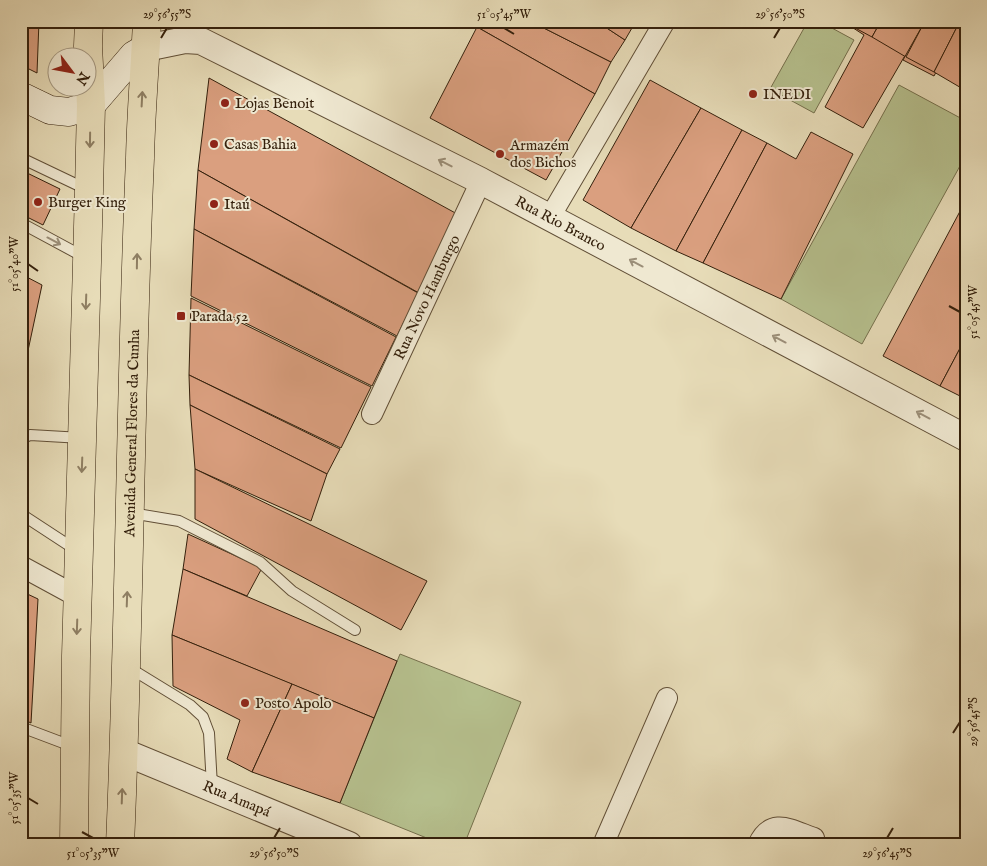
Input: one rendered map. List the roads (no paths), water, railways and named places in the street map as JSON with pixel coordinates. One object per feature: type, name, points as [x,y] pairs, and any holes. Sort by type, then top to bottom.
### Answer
[{"type":"main road","points":[[74,845],[79,552],[90,191],[91,105],[88,46],[89,21]]},
{"type":"main road","name":"Avenida General Flores da Cunha","points":[[120,845],[140,159],[147,21]]},
{"type":"main road","points":[[21,96],[50,110],[69,112],[91,105],[134,56],[146,48]]},
{"type":"street","points":[[550,217],[665,21]]},
{"type":"street","name":"Rua Rio Branco","points":[[146,48],[185,40],[201,41],[482,181],[966,438]]},
{"type":"street","name":"Rua Novo Hamburgo","points":[[372,414],[482,181]]},
{"type":"street","points":[[21,566],[78,597]]},
{"type":"street","points":[[603,845],[667,698]]},
{"type":"street","name":"Rua Amapá","points":[[124,752],[349,845]]},
{"type":"street","points":[[758,845],[761,837],[770,828],[782,827],[814,838]]},
{"type":"lane","points":[[21,158],[90,191]]},
{"type":"lane","points":[[21,223],[88,259]]},
{"type":"lane","points":[[21,439],[30,435],[82,438]]},
{"type":"lane","points":[[130,512],[179,520],[260,562],[292,591],[355,630]]},
{"type":"lane","points":[[21,514],[79,552]]},
{"type":"lane","points":[[125,665],[190,705],[202,717],[209,733],[212,788]]},
{"type":"lane","points":[[21,727],[75,747]]},
{"type":"place","name":"INEDI","points":[[753,94]]},
{"type":"place","name":"Lojas Benoit","points":[[225,103]]},
{"type":"place","name":"Casas Bahia","points":[[214,144]]},
{"type":"place","name":"Armazém dos Bichos","points":[[500,154]]},
{"type":"place","name":"Burger King","points":[[38,202]]},
{"type":"place","name":"Itaú","points":[[214,204]]},
{"type":"place","name":"Parada 52","points":[[181,316]]},
{"type":"place","name":"Posto Apolo","points":[[245,703]]}]
